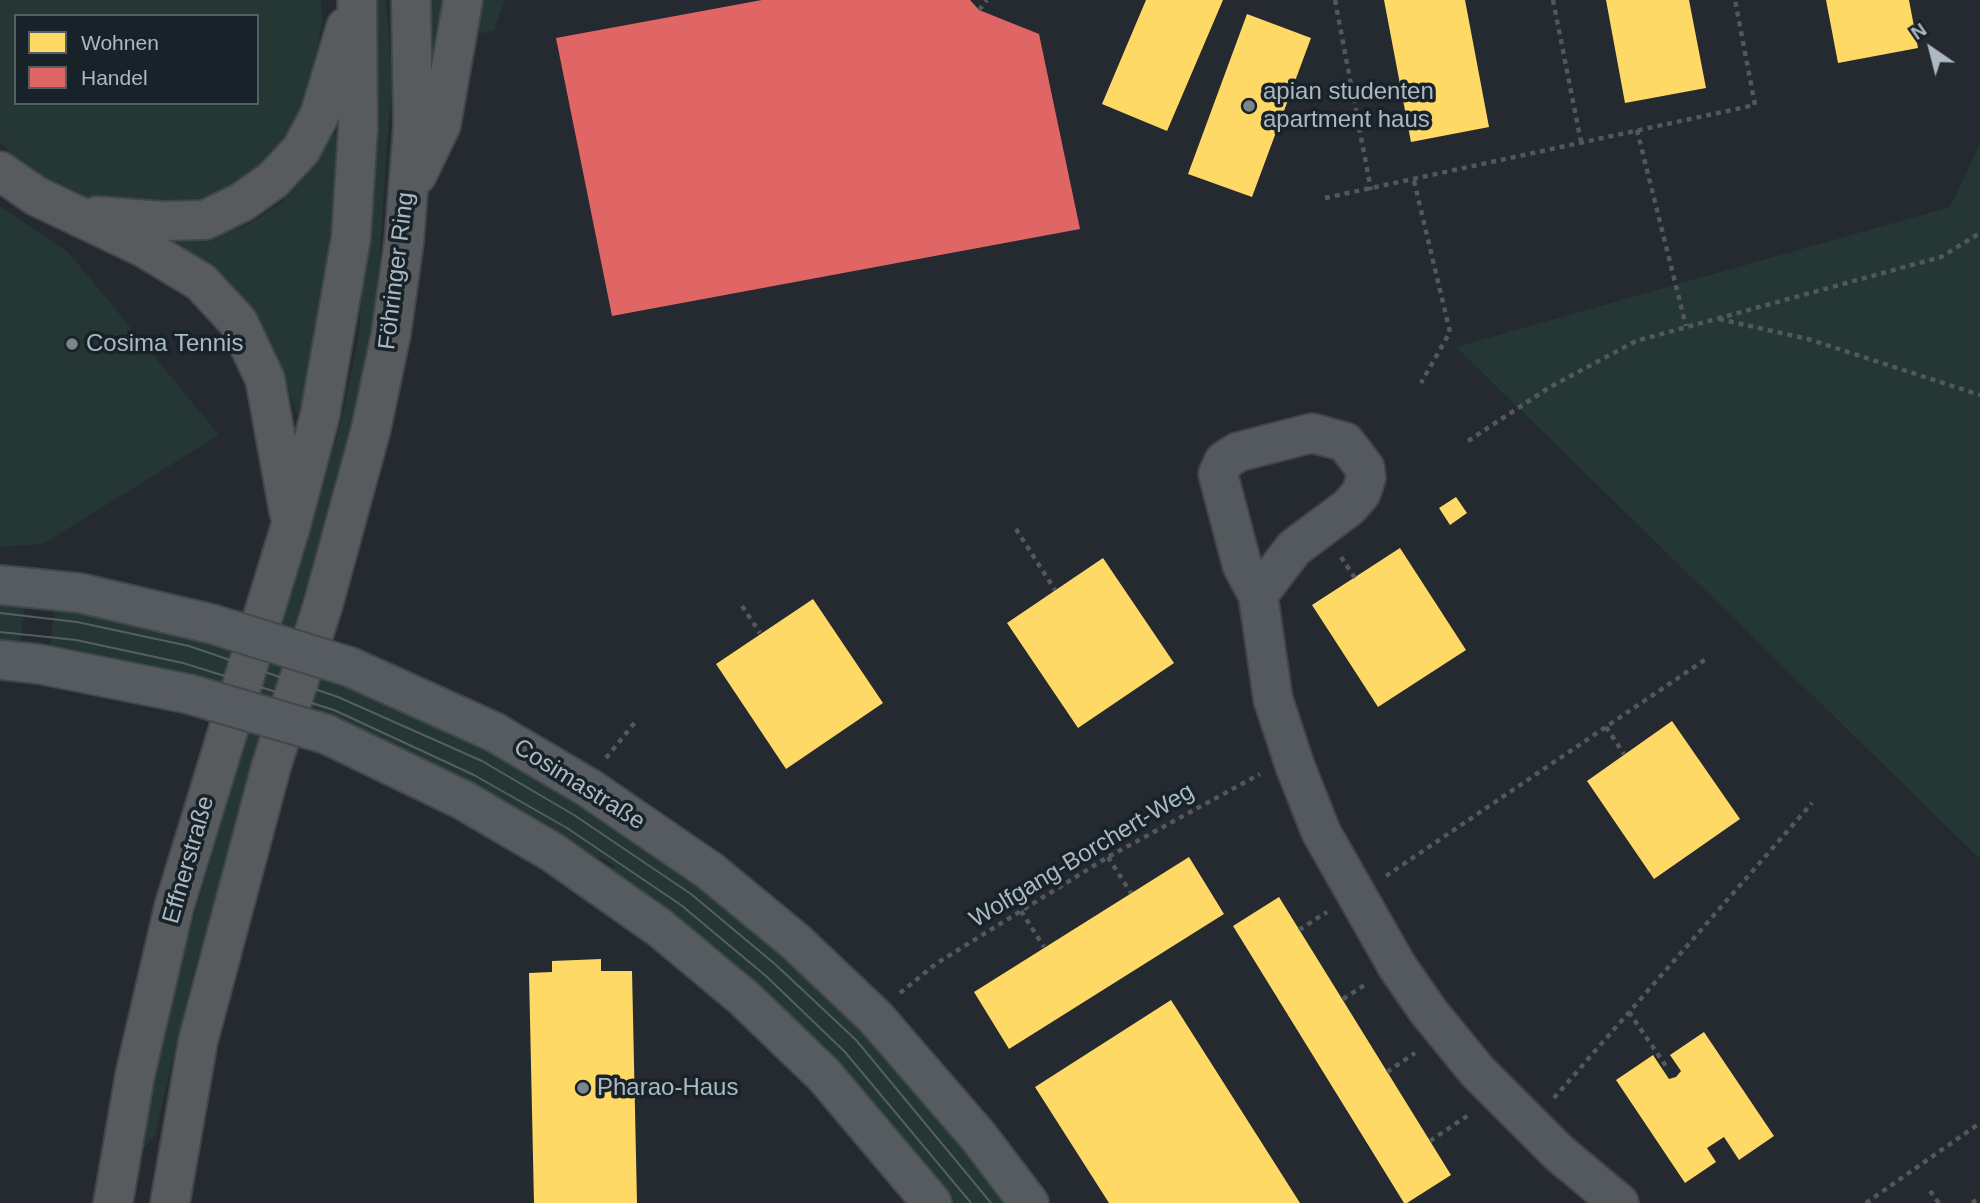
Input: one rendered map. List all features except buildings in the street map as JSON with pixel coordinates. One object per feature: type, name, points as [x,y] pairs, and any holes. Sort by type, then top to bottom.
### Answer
[{"type":"highway","points":[[78,214],[162,221],[205,220],[242,202],[273,180],[300,150],[320,114],[356,0]]},
{"type":"highway","name":"Föhringer Ring","points":[[291,525],[320,415],[351,238],[358,128],[356,0]]},
{"type":"highway","name":"Föhringer Ring","points":[[170,1203],[198,1041],[271,767],[323,605],[371,429],[391,334],[413,126],[411,0]]},
{"type":"highway","points":[[407,196],[441,125],[463,0]]},
{"type":"highway","points":[[0,171],[36,196],[78,214],[201,282],[238,322],[265,379],[291,525]]},
{"type":"highway","name":"Effnerstraße","points":[[113,1203],[135,1076],[174,907],[291,525]]},
{"type":"main road","name":"Cosimastraße","points":[[0,585],[80,593],[212,624],[350,667],[494,732],[589,788],[710,871],[796,942],[876,1018],[978,1136],[1028,1203]]},
{"type":"main road","points":[[0,660],[39,664],[189,694],[326,734],[475,807],[552,852],[660,928],[745,999],[824,1075],[932,1203]]},
{"type":"street","points":[[1258,595],[1273,699],[1294,766],[1321,832],[1397,966],[1428,1011],[1477,1071],[1532,1125],[1619,1203]]},
{"type":"path","points":[[979,10],[987,0]]},
{"type":"path","points":[[1335,0],[1371,190]]},
{"type":"path","points":[[1553,0],[1581,142]]},
{"type":"path","points":[[1325,198],[1414,181],[1755,105],[1735,0]]},
{"type":"path","points":[[1637,130],[1686,326]]},
{"type":"path","points":[[1414,181],[1450,332],[1420,383]]},
{"type":"path","points":[[1468,441],[1550,387],[1636,341],[1941,257],[1980,233]]},
{"type":"path","points":[[1718,318],[1808,339],[1980,395]]},
{"type":"path","points":[[1016,529],[1055,590]]},
{"type":"path","points":[[1338,553],[1355,578]]},
{"type":"path","points":[[743,606],[760,633]]},
{"type":"path","points":[[1357,894],[1706,659]]},
{"type":"path","points":[[603,761],[636,721]]},
{"type":"path","points":[[1606,727],[1624,754]]},
{"type":"path","name":"Wolfgang-Borchert-Weg","points":[[897,995],[937,963],[1108,857],[1261,773],[1294,766]]},
{"type":"path","points":[[1532,1125],[1812,803]]},
{"type":"path","points":[[1108,857],[1131,893]]},
{"type":"path","points":[[1021,911],[1044,947]]},
{"type":"path","points":[[1299,930],[1325,913]]},
{"type":"path","points":[[1343,999],[1367,984]]},
{"type":"path","points":[[1629,1012],[1668,1069]]},
{"type":"path","points":[[1387,1072],[1416,1053]]},
{"type":"path","points":[[1430,1141],[1469,1114]]},
{"type":"path","points":[[1866,1203],[1980,1123]]},
{"type":"path","points":[[1930,1191],[1939,1203]]},
{"type":"path","points":[[1972,1203],[1980,1198]]},
{"type":"green space","points":[[0,0],[321,0],[322,20],[312,83],[302,119],[278,153],[214,200],[174,210],[82,199],[24,165],[0,142]]},
{"type":"green space","points":[[370,0],[386,0],[392,74],[374,337],[355,426],[284,659],[480,739],[673,858],[848,1013],[1013,1203],[954,1203],[825,1046],[705,941],[650,897],[610,871],[615,866],[600,857],[596,861],[271,700],[192,979],[155,1135],[143,1149],[139,1130],[177,975],[259,697],[49,657],[55,603],[271,655],[341,423],[359,335],[365,245]]},
{"type":"green space","points":[[429,0],[505,0],[494,30],[431,46]]},
{"type":"green space","points":[[339,133],[336,233],[302,420],[297,414],[277,360],[178,253],[178,242],[217,235],[247,225],[281,203],[309,172],[330,136]]},
{"type":"green space","points":[[1980,144],[1980,859],[1456,347],[1950,207]]},
{"type":"green space","name":"Cosima Tennis","points":[[0,206],[69,253],[219,435],[43,544],[0,547]]},
{"type":"green space","points":[[0,596],[26,598],[19,651],[0,650]]},
{"type":"tram line","points":[[0,613],[77,622],[189,646],[338,697],[482,761],[574,815],[691,894],[776,965],[856,1040],[991,1203]]},
{"type":"tram line","points":[[0,632],[76,640],[183,663],[334,710],[474,775],[567,828],[681,905],[766,976],[845,1052],[971,1203]]},
{"type":"place","name":"apian studenten apartment haus","points":[[1249,106]]},
{"type":"place","name":"Cosima Tennis","points":[[72,344]]},
{"type":"place","name":"Pharao-Haus","points":[[583,1088]]}]
